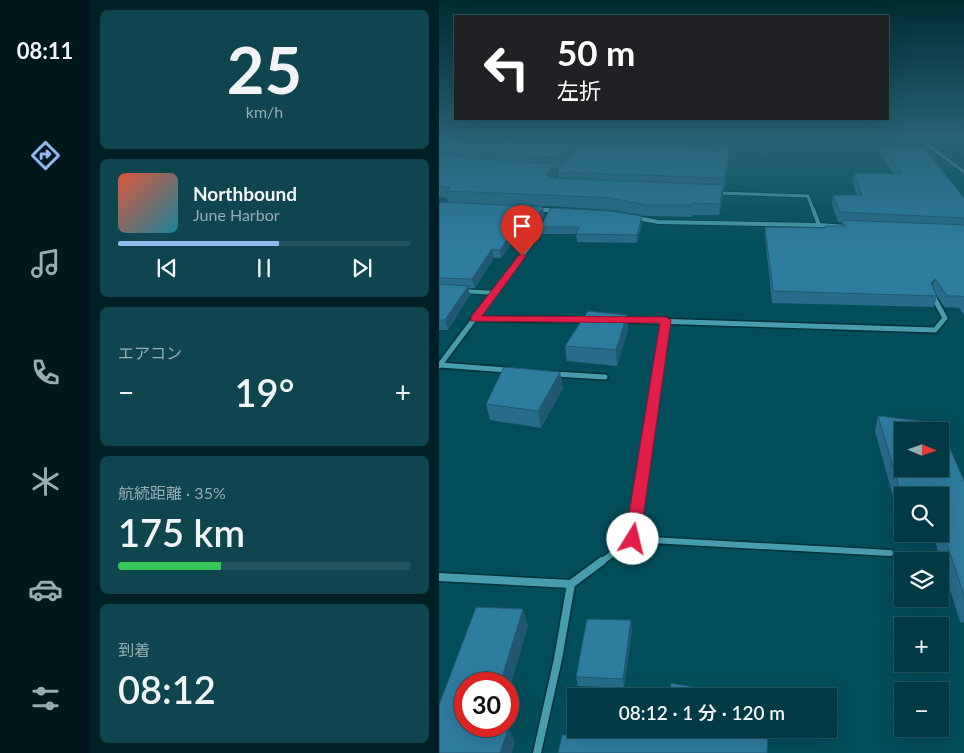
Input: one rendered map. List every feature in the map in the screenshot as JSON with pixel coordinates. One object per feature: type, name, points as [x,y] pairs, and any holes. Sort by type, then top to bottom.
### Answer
[{"type":"street","points":[[715,193],[808,196],[819,225]]},
{"type":"street","points":[[534,210],[565,211]]},
{"type":"street","points":[[439,366],[531,244],[551,210]]},
{"type":"street","points":[[631,217],[659,222],[848,227]]},
{"type":"street","points":[[457,291],[495,293]]},
{"type":"street","points":[[618,320],[666,320],[935,330],[945,318],[932,294]]},
{"type":"street","points":[[475,319],[589,320]]},
{"type":"street","points":[[633,539],[666,320]]},
{"type":"street","points":[[439,366],[517,371]]},
{"type":"street","points":[[547,373],[605,377]]},
{"type":"street","points":[[439,577],[571,584],[633,539],[890,553]]},
{"type":"street","points":[[537,753],[558,659],[571,584]]},
{"type":"building","points":[[439,175],[548,175],[550,178],[723,185],[720,204],[692,203],[692,205],[647,205],[611,198],[446,191],[450,187],[439,186]]},
{"type":"building","points":[[644,175],[725,175],[724,178]]},
{"type":"building","points":[[855,175],[946,175],[965,199],[965,218],[840,212],[833,195],[862,195]]},
{"type":"building","points":[[441,202],[543,207],[531,226],[516,225],[500,250],[492,249],[472,279],[439,278],[439,204]]},
{"type":"building","points":[[551,208],[611,211],[642,216],[637,235],[576,234],[579,227],[540,227]]},
{"type":"building","points":[[842,220],[965,225],[965,299],[962,296],[947,296],[935,279],[931,283],[937,296],[773,291],[765,227],[826,228],[825,226],[845,226]]},
{"type":"building","points":[[439,284],[468,286],[445,320],[439,320]]},
{"type":"building","points":[[588,311],[627,315],[616,350],[565,346]]},
{"type":"building","points":[[504,367],[560,372],[538,411],[486,404]]},
{"type":"building","points":[[878,416],[930,422],[894,422],[894,470]]},
{"type":"building","points":[[949,446],[965,483],[965,598],[946,542],[949,542],[949,487],[899,487],[896,478],[949,478]]},
{"type":"building","points":[[476,607],[523,609],[504,672],[454,672],[454,737],[506,737],[500,753],[439,753],[439,705]]},
{"type":"building","points":[[587,619],[631,620],[623,679],[576,677]]},
{"type":"building","points":[[671,683],[699,688],[670,688]]},
{"type":"building","points":[[562,735],[567,735],[567,738],[768,738],[767,753],[558,753]]},
{"type":"route","points":[[522,256],[475,319],[666,320],[633,539]]}]
